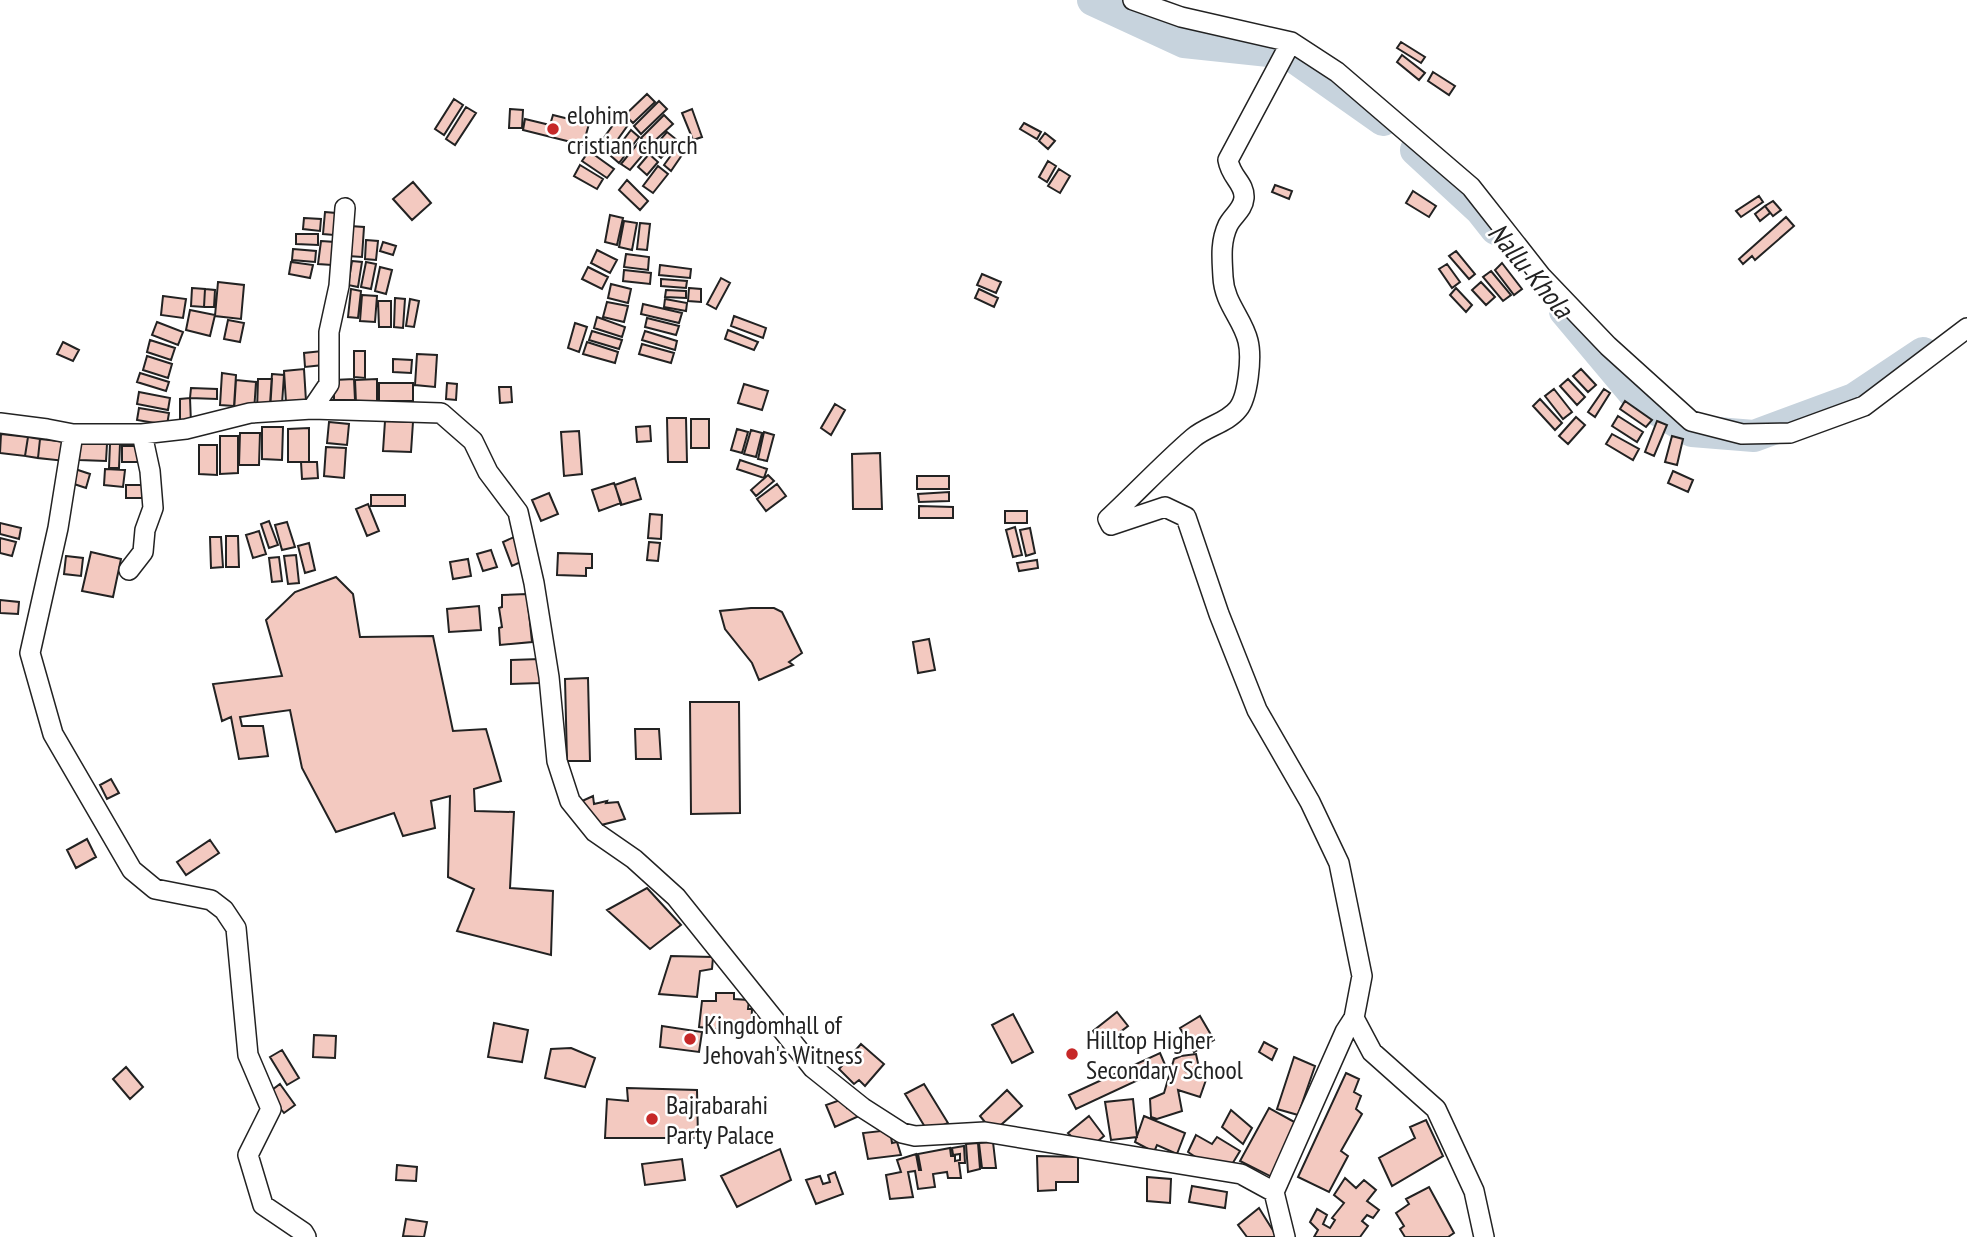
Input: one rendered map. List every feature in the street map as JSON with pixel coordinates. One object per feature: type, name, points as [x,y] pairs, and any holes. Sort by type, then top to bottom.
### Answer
[{"type":"street","points":[[1133,0],[1181,17],[1291,42],[1337,72],[1471,187],[1542,276],[1608,346],[1691,421],[1742,434],[1790,433],[1864,406],[1967,328]]},
{"type":"street","points":[[1285,1237],[1274,1192],[1345,1032],[1354,1018],[1362,976],[1339,863],[1310,803],[1257,710],[1219,614],[1186,517],[1165,507],[1111,525],[1108,519],[1195,436],[1239,408],[1245,394],[1248,341],[1231,308],[1223,281],[1222,241],[1229,222],[1243,205],[1244,194],[1241,184],[1231,173],[1228,160],[1291,42]]},
{"type":"street","points":[[312,409],[329,384],[329,332],[339,286],[345,208]]},
{"type":"street","points":[[0,424],[73,435],[142,434],[186,429],[250,413],[312,409],[442,413],[473,441],[488,472],[517,512],[549,677],[557,761],[570,801],[596,832],[634,859],[676,897],[813,1068],[863,1108],[902,1133],[915,1136],[985,1132],[1012,1136],[1241,1174],[1274,1192]]},
{"type":"street","points":[[129,570],[143,552],[145,530],[153,509],[150,471],[142,434]]},
{"type":"street","points":[[73,435],[58,528],[30,653],[53,734],[132,870],[155,889],[211,900],[224,911],[236,928],[247,1055],[271,1109],[247,1155],[263,1205],[303,1232],[306,1237]]},
{"type":"street","points":[[1354,1018],[1372,1052],[1436,1109],[1474,1191],[1484,1237]]},
{"type":"building","points":[[1401,42],[1425,57],[1421,63],[1397,48]]},
{"type":"building","points":[[1402,55],[1425,73],[1419,80],[1397,62]]},
{"type":"building","points":[[1433,72],[1455,86],[1449,95],[1428,81]]},
{"type":"building","points":[[647,94],[655,102],[633,123],[625,115]]},
{"type":"building","points":[[454,99],[463,105],[444,135],[435,129]]},
{"type":"building","points":[[659,101],[667,109],[641,134],[634,126]]},
{"type":"building","points":[[466,107],[476,113],[455,145],[446,139]]},
{"type":"building","points":[[510,109],[523,110],[522,128],[509,128]]},
{"type":"building","points":[[692,109],[702,137],[693,140],[682,113]]},
{"type":"building","name":"elohim cristian church","points":[[553,115],[589,124],[583,145],[523,130],[525,119],[550,125]]},
{"type":"building","points":[[664,115],[673,124],[649,146],[641,138]]},
{"type":"building","points":[[618,118],[628,125],[608,153],[598,146]]},
{"type":"building","points":[[1024,123],[1041,132],[1037,139],[1020,129]]},
{"type":"building","points":[[631,130],[639,137],[619,163],[611,156]]},
{"type":"building","points":[[667,132],[677,140],[661,158],[651,150]]},
{"type":"building","points":[[1045,133],[1055,141],[1048,149],[1039,141]]},
{"type":"building","points":[[638,143],[647,150],[630,170],[621,164]]},
{"type":"building","points":[[677,147],[684,152],[671,171],[664,165]]},
{"type":"building","points":[[589,151],[614,169],[607,178],[582,161]]},
{"type":"building","points":[[649,154],[658,162],[647,175],[638,167]]},
{"type":"building","points":[[1048,161],[1056,166],[1047,182],[1039,177]]},
{"type":"building","points":[[580,165],[603,179],[597,189],[574,176]]},
{"type":"building","points":[[658,166],[668,174],[653,193],[643,186]]},
{"type":"building","points":[[1059,169],[1070,176],[1060,193],[1048,186]]},
{"type":"building","points":[[627,180],[648,201],[640,210],[619,190]]},
{"type":"building","points":[[413,182],[431,203],[412,220],[393,199]]},
{"type":"building","points":[[1275,185],[1292,191],[1289,199],[1272,192]]},
{"type":"building","points":[[1413,191],[1436,206],[1429,217],[1406,203]]},
{"type":"building","points":[[1759,196],[1763,202],[1741,217],[1736,211]]},
{"type":"building","points":[[1773,201],[1781,210],[1773,216],[1765,206]]},
{"type":"building","points":[[1765,206],[1770,213],[1760,221],[1755,214]]},
{"type":"building","points":[[325,212],[336,213],[334,235],[323,234]]},
{"type":"building","points":[[610,215],[623,218],[617,245],[605,242]]},
{"type":"building","points":[[1786,217],[1794,226],[1755,260],[1752,256],[1743,264],[1739,259]]},
{"type":"building","points":[[304,218],[321,219],[320,231],[303,229]]},
{"type":"building","points":[[624,221],[637,223],[632,250],[619,247]]},
{"type":"building","points":[[640,223],[650,224],[647,250],[637,249]]},
{"type":"building","points":[[350,226],[364,227],[362,257],[348,256]]},
{"type":"building","points":[[296,234],[318,234],[318,245],[296,244]]},
{"type":"building","points":[[366,240],[378,241],[376,260],[365,259]]},
{"type":"building","points":[[321,241],[335,242],[332,265],[318,264]]},
{"type":"building","points":[[383,242],[396,246],[393,255],[380,251]]},
{"type":"building","points":[[293,249],[316,251],[315,262],[292,260]]},
{"type":"building","points":[[597,250],[617,260],[610,273],[591,263]]},
{"type":"building","points":[[1456,251],[1475,274],[1469,279],[1449,256]]},
{"type":"building","points":[[626,254],[649,257],[648,270],[624,267]]},
{"type":"building","points":[[352,261],[362,262],[358,287],[348,285]]},
{"type":"building","points":[[291,262],[313,265],[310,278],[289,274]]},
{"type":"building","points":[[366,262],[376,264],[371,289],[361,287]]},
{"type":"building","points":[[1502,263],[1522,289],[1514,295],[1495,270]]},
{"type":"building","points":[[1447,264],[1460,282],[1452,288],[1439,269]]},
{"type":"building","points":[[660,265],[691,269],[690,278],[659,275]]},
{"type":"building","points":[[380,267],[392,270],[386,294],[375,291]]},
{"type":"building","points":[[588,267],[608,277],[602,289],[582,279]]},
{"type":"building","points":[[624,270],[651,273],[650,284],[623,281]]},
{"type":"building","points":[[1491,271],[1511,295],[1503,301],[1483,277]]},
{"type":"building","points":[[982,274],[1001,282],[996,293],[977,285]]},
{"type":"building","points":[[721,278],[730,283],[716,309],[707,304]]},
{"type":"building","points":[[661,279],[687,281],[686,288],[661,286]]},
{"type":"building","points":[[218,282],[244,285],[241,319],[215,316]]},
{"type":"building","points":[[1481,282],[1495,297],[1486,305],[1472,290]]},
{"type":"building","points":[[611,284],[631,289],[628,303],[608,298]]},
{"type":"building","points":[[192,288],[205,289],[204,307],[191,306]]},
{"type":"building","points":[[689,288],[701,289],[701,302],[688,301]]},
{"type":"building","points":[[1456,288],[1472,305],[1466,312],[1450,295]]},
{"type":"building","points":[[205,289],[215,290],[214,307],[204,307]]},
{"type":"building","points":[[351,289],[361,291],[358,318],[348,317]]},
{"type":"building","points":[[979,289],[998,298],[994,307],[975,298]]},
{"type":"building","points":[[666,290],[686,291],[686,298],[665,297]]},
{"type":"building","points":[[362,295],[377,296],[375,322],[360,321]]},
{"type":"building","points":[[163,296],[186,299],[183,318],[161,315]]},
{"type":"building","points":[[395,298],[405,299],[403,328],[394,327]]},
{"type":"building","points":[[410,299],[419,301],[414,327],[406,326]]},
{"type":"building","points":[[665,299],[687,303],[686,311],[664,307]]},
{"type":"building","points":[[378,301],[391,301],[391,327],[379,327]]},
{"type":"building","points":[[607,302],[628,306],[624,322],[603,317]]},
{"type":"building","points":[[643,304],[682,313],[679,323],[641,314]]},
{"type":"building","points":[[190,310],[215,315],[210,336],[186,330]]},
{"type":"building","points":[[734,316],[766,328],[763,338],[731,326]]},
{"type":"building","points":[[597,317],[625,327],[622,337],[594,328]]},
{"type":"building","points":[[647,318],[679,326],[676,335],[645,327]]},
{"type":"building","points":[[228,320],[244,323],[240,342],[224,339]]},
{"type":"building","points":[[157,322],[183,332],[178,345],[152,335]]},
{"type":"building","points":[[575,323],[587,327],[579,352],[568,348]]},
{"type":"building","points":[[728,330],[758,342],[754,350],[725,339]]},
{"type":"building","points":[[592,331],[622,340],[619,349],[589,340]]},
{"type":"building","points":[[645,331],[677,341],[675,350],[642,340]]},
{"type":"building","points":[[150,340],[175,348],[171,360],[147,352]]},
{"type":"building","points":[[63,342],[79,350],[73,361],[57,354]]},
{"type":"building","points":[[587,342],[618,352],[615,363],[583,354]]},
{"type":"building","points":[[642,344],[674,353],[671,363],[639,354]]},
{"type":"building","points":[[322,351],[323,365],[305,367],[304,353]]},
{"type":"building","points":[[354,351],[365,351],[365,378],[354,377]]},
{"type":"building","points":[[417,354],[437,355],[435,387],[415,385]]},
{"type":"building","points":[[147,356],[172,364],[168,378],[143,370]]},
{"type":"building","points":[[393,359],[412,360],[411,373],[393,372]]},
{"type":"building","points":[[304,369],[306,401],[286,402],[284,371]]},
{"type":"building","points":[[1581,369],[1596,385],[1588,392],[1573,376]]},
{"type":"building","points":[[140,373],[169,382],[166,391],[137,382]]},
{"type":"building","points":[[222,373],[236,375],[234,406],[220,405]]},
{"type":"building","points":[[272,374],[284,375],[282,404],[270,404]]},
{"type":"building","points":[[258,379],[272,379],[270,411],[257,411]]},
{"type":"building","points":[[354,379],[355,400],[334,401],[334,380]]},
{"type":"building","points":[[377,379],[377,402],[356,403],[355,380]]},
{"type":"building","points":[[1568,379],[1585,397],[1577,405],[1560,386]]},
{"type":"building","points":[[236,380],[256,382],[254,412],[234,411]]},
{"type":"building","points":[[379,383],[413,383],[413,401],[379,401]]},
{"type":"building","points":[[447,383],[457,384],[456,400],[446,399]]},
{"type":"building","points":[[744,384],[768,391],[762,410],[738,403]]},
{"type":"building","points":[[499,387],[511,387],[512,402],[500,403]]},
{"type":"building","points":[[191,388],[217,389],[217,399],[190,398]]},
{"type":"building","points":[[1554,389],[1572,412],[1563,419],[1545,396]]},
{"type":"building","points":[[1604,389],[1610,393],[1595,417],[1588,412]]},
{"type":"building","points":[[139,392],[170,398],[168,410],[137,404]]},
{"type":"building","points":[[190,398],[191,423],[180,423],[180,399]]},
{"type":"building","points":[[1540,399],[1562,423],[1555,430],[1533,406]]},
{"type":"building","points":[[1625,401],[1652,420],[1646,427],[1620,409]]},
{"type":"building","points":[[835,404],[845,410],[831,435],[821,428]]},
{"type":"building","points":[[139,408],[169,413],[167,425],[137,420]]},
{"type":"building","points":[[1618,416],[1643,432],[1637,442],[1612,426]]},
{"type":"building","points":[[1576,417],[1585,425],[1568,444],[1559,436]]},
{"type":"building","points":[[667,418],[686,418],[687,462],[668,462]]},
{"type":"building","points":[[691,419],[709,419],[709,448],[691,448]]},
{"type":"building","points":[[385,421],[413,422],[411,452],[383,451]]},
{"type":"building","points":[[1657,421],[1667,425],[1654,456],[1645,452]]},
{"type":"building","points":[[329,422],[349,424],[347,445],[327,443]]},
{"type":"building","points":[[650,426],[651,441],[637,442],[636,427]]},
{"type":"building","points":[[262,427],[283,427],[282,460],[262,459]]},
{"type":"building","points":[[309,428],[309,462],[288,462],[288,429]]},
{"type":"building","points":[[737,429],[748,432],[742,453],[731,450]]},
{"type":"building","points":[[751,430],[762,433],[756,457],[744,454]]},
{"type":"building","points":[[579,431],[582,474],[564,476],[561,432]]},
{"type":"building","points":[[764,432],[774,435],[767,461],[758,459]]},
{"type":"building","points":[[240,433],[260,433],[259,465],[239,465]]},
{"type":"building","points":[[1,434],[28,437],[25,456],[0,453]]},
{"type":"building","points":[[1612,434],[1639,449],[1633,460],[1606,444]]},
{"type":"building","points":[[220,436],[238,436],[238,473],[220,474]]},
{"type":"building","points":[[1672,436],[1683,439],[1677,465],[1665,462]]},
{"type":"building","points":[[28,437],[40,439],[38,458],[25,456]]},
{"type":"building","points":[[40,439],[67,442],[65,461],[38,458]]},
{"type":"building","points":[[80,442],[107,444],[106,461],[79,460]]},
{"type":"building","points":[[110,444],[120,444],[119,468],[109,468]]},
{"type":"building","points":[[199,445],[217,445],[217,475],[199,474]]},
{"type":"building","points":[[122,446],[141,446],[141,462],[122,462]]},
{"type":"building","points":[[326,447],[346,448],[344,478],[324,476]]},
{"type":"building","points":[[880,453],[882,509],[853,509],[852,454]]},
{"type":"building","points":[[740,460],[767,469],[764,478],[737,469]]},
{"type":"building","points":[[301,462],[317,462],[318,478],[302,479]]},
{"type":"building","points":[[75,469],[90,474],[86,488],[71,483]]},
{"type":"building","points":[[105,469],[125,470],[123,487],[104,485]]},
{"type":"building","points":[[1673,471],[1693,480],[1688,492],[1668,483]]},
{"type":"building","points":[[768,475],[774,481],[756,496],[751,490]]},
{"type":"building","points":[[917,476],[949,476],[949,489],[917,489]]},
{"type":"building","points":[[635,478],[641,499],[621,505],[615,485]]},
{"type":"building","points":[[614,483],[621,503],[599,511],[592,490]]},
{"type":"building","points":[[777,484],[786,496],[766,511],[757,499]]},
{"type":"building","points":[[126,485],[149,485],[149,498],[126,498]]},
{"type":"building","points":[[949,492],[949,501],[919,502],[918,494]]},
{"type":"building","points":[[549,493],[558,514],[541,521],[532,500]]},
{"type":"building","points":[[371,495],[405,495],[405,506],[371,506]]},
{"type":"building","points":[[368,504],[379,531],[367,536],[356,509]]},
{"type":"building","points":[[919,506],[953,507],[953,518],[919,518]]},
{"type":"building","points":[[1005,511],[1027,511],[1027,523],[1005,523]]},
{"type":"building","points":[[650,514],[662,515],[661,539],[648,538]]},
{"type":"building","points":[[269,521],[278,545],[269,548],[261,524]]},
{"type":"building","points":[[287,522],[295,547],[282,550],[275,525]]},
{"type":"building","points":[[0,523],[21,528],[19,539],[0,534]]},
{"type":"building","points":[[1015,527],[1022,555],[1013,557],[1006,530]]},
{"type":"building","points":[[1030,528],[1035,553],[1026,556],[1020,530]]},
{"type":"building","points":[[259,531],[266,554],[253,558],[246,535]]},
{"type":"building","points":[[226,536],[238,536],[239,567],[226,567]]},
{"type":"building","points":[[210,537],[221,537],[223,567],[211,568]]},
{"type":"building","points":[[514,537],[523,561],[512,566],[503,542]]},
{"type":"building","points":[[0,538],[16,542],[12,556],[0,553]]},
{"type":"building","points":[[649,542],[660,543],[658,561],[647,560]]},
{"type":"building","points":[[309,543],[315,570],[305,573],[298,546]]},
{"type":"building","points":[[491,550],[497,567],[483,571],[477,554]]},
{"type":"building","points":[[91,552],[121,559],[113,597],[82,591]]},
{"type":"building","points":[[558,553],[592,554],[592,568],[586,568],[586,576],[557,575]]},
{"type":"building","points":[[296,555],[299,583],[288,584],[284,556]]},
{"type":"building","points":[[66,556],[83,558],[81,576],[64,574]]},
{"type":"building","points":[[279,557],[282,581],[272,582],[269,558]]},
{"type":"building","points":[[468,559],[471,576],[453,579],[450,562]]},
{"type":"building","points":[[1037,560],[1038,568],[1019,571],[1017,563]]},
{"type":"building","points":[[336,577],[353,594],[360,637],[433,636],[453,731],[486,729],[501,781],[474,789],[475,811],[514,812],[510,888],[553,891],[551,955],[457,931],[474,889],[448,877],[450,796],[431,801],[435,828],[403,836],[394,813],[336,832],[302,768],[290,710],[240,717],[242,726],[263,726],[268,756],[239,759],[231,717],[222,721],[213,684],[282,676],[266,620],[295,592]]},
{"type":"building","points":[[527,594],[532,642],[500,645],[499,628],[502,627],[499,608],[502,607],[502,595]]},
{"type":"building","points":[[0,600],[19,602],[18,614],[0,613]]},
{"type":"building","points":[[479,606],[481,630],[449,632],[447,609]]},
{"type":"building","points":[[774,608],[782,612],[802,653],[789,662],[793,665],[759,680],[752,663],[725,629],[720,611]]},
{"type":"building","points":[[929,639],[935,670],[918,673],[913,642]]},
{"type":"building","points":[[540,659],[540,683],[511,684],[511,660]]},
{"type":"building","points":[[588,678],[590,761],[567,761],[565,679]]},
{"type":"building","points":[[690,702],[739,702],[740,813],[691,814]]},
{"type":"building","points":[[635,729],[659,729],[661,759],[636,759]]},
{"type":"building","points":[[111,779],[119,793],[107,799],[100,785]]},
{"type":"building","points":[[593,796],[594,804],[618,802],[625,819],[597,826],[580,802]]},
{"type":"building","points":[[87,839],[96,857],[76,868],[67,850]]},
{"type":"building","points":[[210,840],[219,853],[186,875],[177,862]]},
{"type":"building","points":[[647,888],[681,925],[650,949],[607,910]]},
{"type":"building","points":[[671,956],[713,957],[712,969],[700,971],[697,997],[659,994]]},
{"type":"building","points":[[716,993],[734,993],[734,999],[749,1000],[748,1009],[752,1009],[751,1033],[699,1027],[702,1001],[716,1001]]},
{"type":"building","points":[[1117,1012],[1128,1026],[1103,1045],[1093,1031]]},
{"type":"building","points":[[1013,1014],[1033,1052],[1012,1063],[992,1025]]},
{"type":"building","points":[[1200,1016],[1214,1040],[1194,1052],[1180,1028]]},
{"type":"building","points":[[494,1023],[528,1030],[522,1062],[488,1057]]},
{"type":"building","points":[[662,1026],[702,1032],[699,1052],[660,1047]]},
{"type":"building","points":[[314,1035],[336,1036],[335,1058],[313,1057]]},
{"type":"building","points":[[1264,1042],[1277,1049],[1272,1060],[1259,1052]]},
{"type":"building","points":[[861,1044],[884,1064],[865,1086],[859,1080],[854,1084],[839,1069]]},
{"type":"building","points":[[571,1048],[595,1058],[585,1087],[545,1078],[551,1049]]},
{"type":"building","points":[[282,1050],[299,1078],[287,1085],[270,1057]]},
{"type":"building","points":[[1160,1053],[1166,1067],[1076,1109],[1069,1095]]},
{"type":"building","points":[[1196,1054],[1199,1068],[1185,1071],[1207,1077],[1200,1097],[1178,1090],[1182,1111],[1157,1119],[1151,1117],[1150,1099],[1164,1093],[1174,1059]]},
{"type":"building","points":[[1294,1057],[1315,1066],[1298,1115],[1277,1109]]},
{"type":"building","points":[[126,1067],[143,1087],[130,1099],[113,1079]]},
{"type":"building","points":[[1346,1073],[1359,1079],[1354,1092],[1361,1096],[1356,1109],[1362,1114],[1341,1151],[1348,1156],[1329,1192],[1298,1177]]},
{"type":"building","points":[[280,1084],[295,1105],[284,1113],[268,1093]]},
{"type":"building","points":[[924,1084],[948,1123],[928,1132],[905,1094]]},
{"type":"building","name":"Bajrabarahi Party Palace","points":[[627,1088],[697,1090],[698,1138],[605,1138],[607,1099],[628,1101]]},
{"type":"building","points":[[1007,1090],[1022,1106],[993,1132],[980,1116]]},
{"type":"building","points":[[843,1099],[847,1108],[854,1105],[859,1116],[835,1127],[826,1105]]},
{"type":"building","points":[[1133,1099],[1137,1137],[1111,1140],[1105,1102]]},
{"type":"building","points":[[1269,1108],[1298,1124],[1272,1177],[1240,1161]]},
{"type":"building","points":[[1231,1110],[1252,1128],[1243,1144],[1222,1127]]},
{"type":"building","points":[[1089,1116],[1104,1136],[1092,1146],[1079,1144],[1068,1133]]},
{"type":"building","points":[[1144,1116],[1185,1133],[1177,1154],[1157,1145],[1154,1152],[1135,1142]]},
{"type":"building","points":[[1426,1120],[1443,1156],[1392,1186],[1379,1158],[1415,1138],[1410,1127]]},
{"type":"building","points":[[890,1130],[892,1143],[897,1142],[901,1155],[868,1159],[863,1133]]},
{"type":"building","points":[[1196,1135],[1212,1144],[1217,1137],[1240,1151],[1231,1166],[1203,1162],[1188,1152]]},
{"type":"building","points":[[993,1142],[996,1168],[982,1168],[979,1143]]},
{"type":"building","points":[[978,1143],[980,1169],[968,1172],[966,1144]]},
{"type":"building","points":[[964,1146],[965,1163],[959,1163],[961,1178],[948,1178],[947,1172],[933,1174],[935,1187],[918,1189],[915,1171],[908,1172],[913,1197],[890,1199],[886,1175],[901,1172],[897,1160],[916,1154],[921,1170],[918,1154],[950,1148],[955,1161],[960,1160],[960,1154],[953,1155],[952,1148]]},
{"type":"building","points":[[780,1149],[791,1180],[737,1207],[721,1176]]},
{"type":"building","points":[[1037,1156],[1078,1157],[1078,1182],[1056,1182],[1056,1190],[1038,1191]]},
{"type":"building","points":[[682,1159],[685,1180],[645,1185],[642,1164]]},
{"type":"building","points":[[397,1165],[417,1167],[416,1181],[396,1180]]},
{"type":"building","points":[[835,1172],[843,1194],[816,1204],[806,1180],[820,1176],[823,1184],[830,1182],[828,1175]]},
{"type":"building","points":[[1147,1177],[1171,1179],[1170,1203],[1147,1201]]},
{"type":"building","points":[[1345,1178],[1356,1188],[1364,1180],[1376,1190],[1367,1201],[1379,1210],[1373,1218],[1367,1215],[1362,1221],[1368,1226],[1360,1237],[1314,1237],[1318,1230],[1310,1222],[1317,1209],[1327,1215],[1323,1224],[1330,1228],[1335,1220],[1332,1218],[1344,1203],[1334,1195]]},
{"type":"building","points":[[1192,1186],[1227,1192],[1225,1208],[1189,1202]]},
{"type":"building","points":[[1429,1187],[1454,1233],[1448,1237],[1405,1237],[1400,1229],[1404,1226],[1396,1213],[1409,1204],[1406,1199]]},
{"type":"building","points":[[1259,1208],[1277,1237],[1247,1237],[1238,1225]]},
{"type":"building","points":[[406,1219],[427,1222],[424,1237],[403,1236]]},
{"type":"waterway","name":"Nallu Khola","points":[[1093,0],[1184,42],[1288,53],[1383,120]]},
{"type":"waterway","name":"Nallu Khola","points":[[1416,150],[1481,210],[1496,229]]},
{"type":"waterway","name":"Nallu Khola","points":[[1565,311],[1638,398],[1692,431],[1754,436],[1854,399],[1923,353]]},
{"type":"place","name":"elohim cristian church","points":[[553,129]]},
{"type":"place","name":"Kingdomhall of Jehovah's Witness","points":[[690,1039]]},
{"type":"place","name":"Hilltop Higher Secondary School","points":[[1072,1054]]},
{"type":"place","name":"Bajrabarahi Party Palace","points":[[652,1119]]}]
